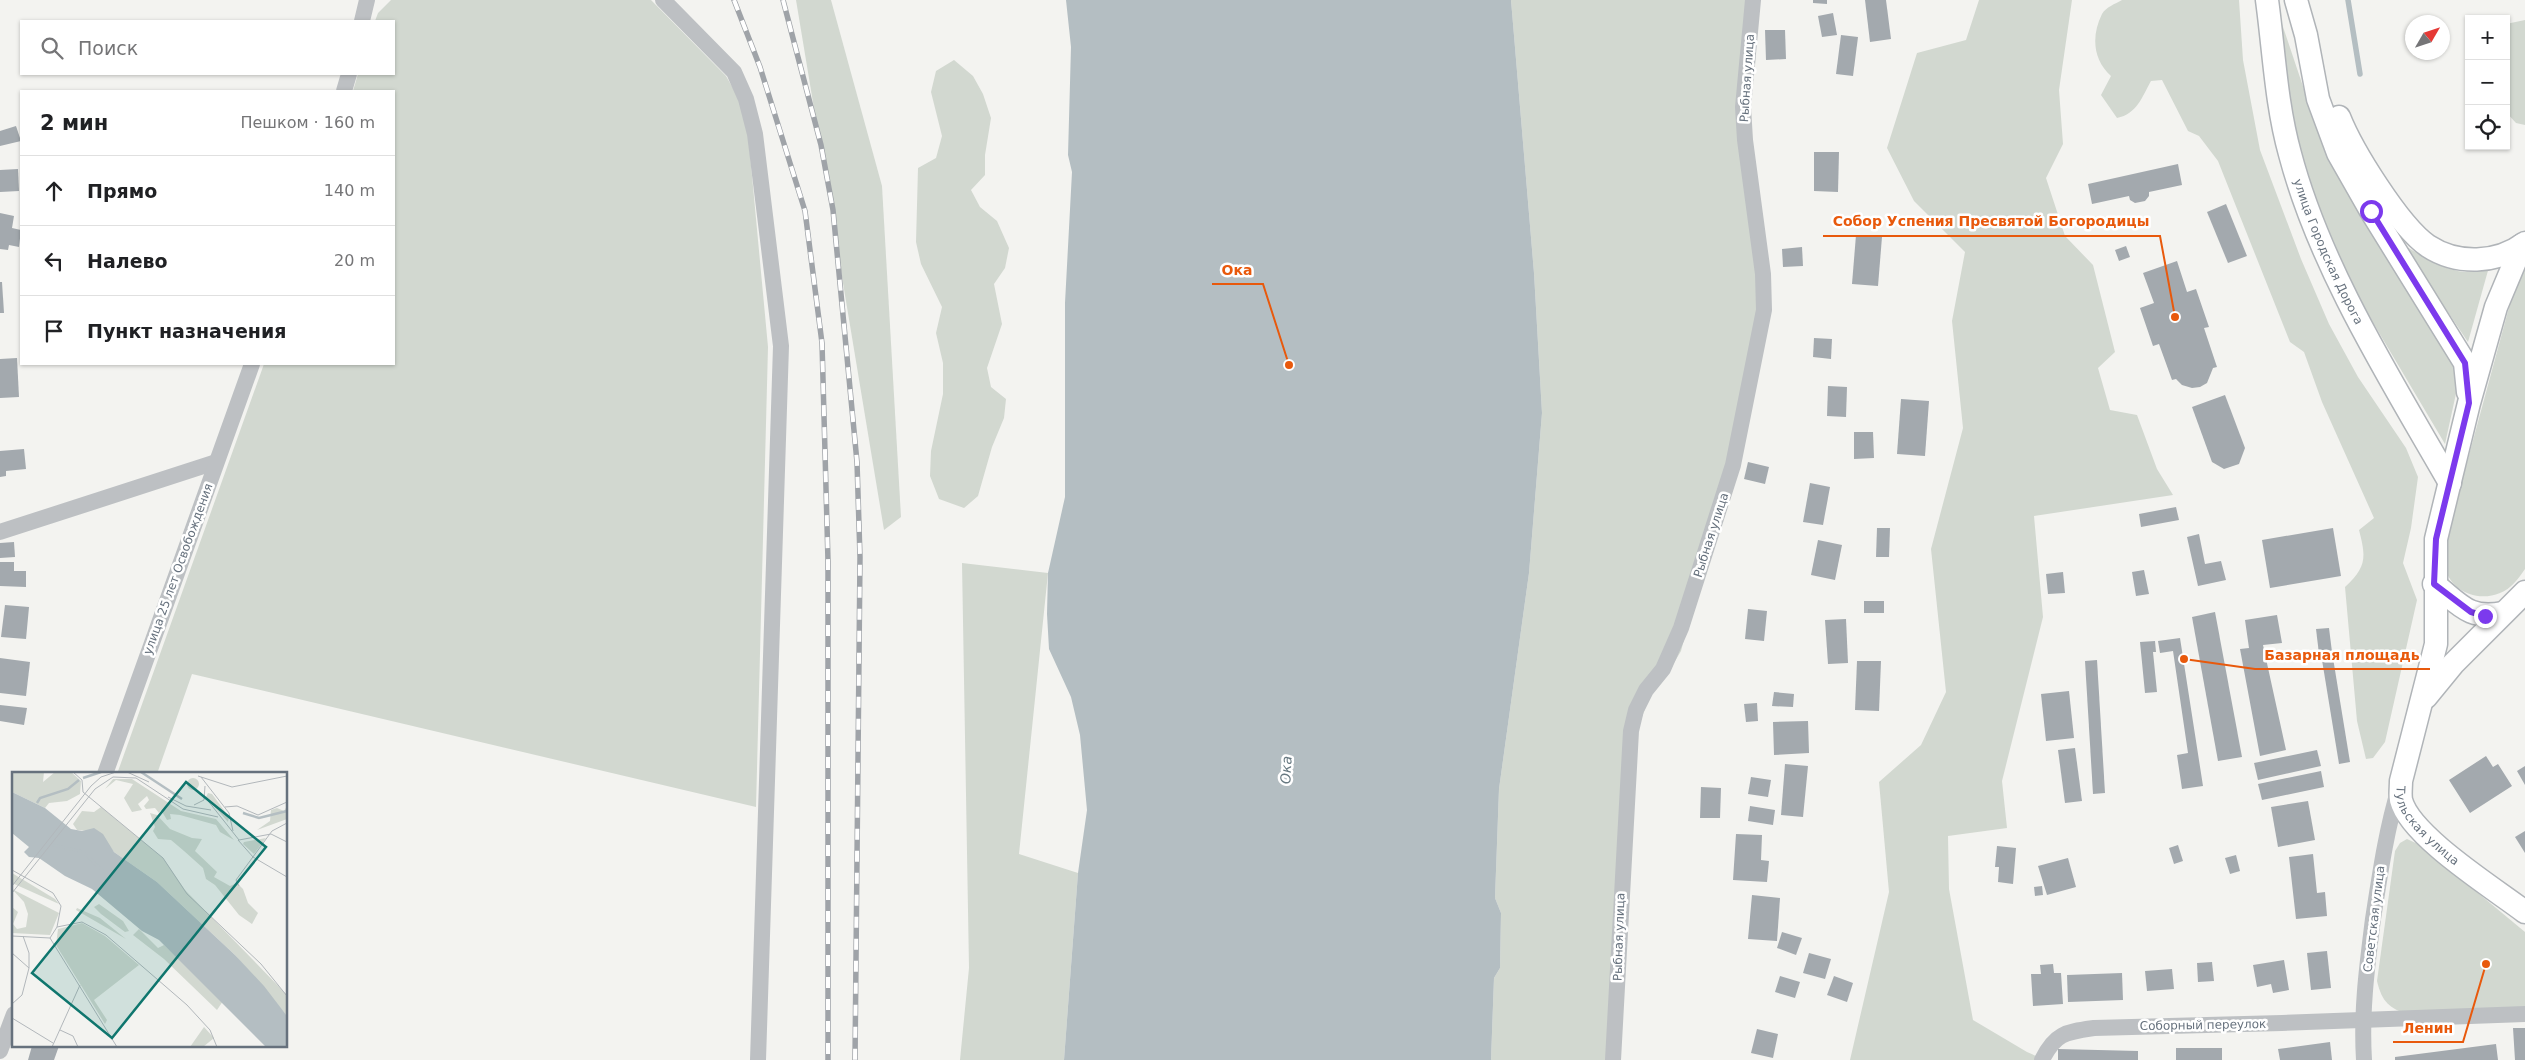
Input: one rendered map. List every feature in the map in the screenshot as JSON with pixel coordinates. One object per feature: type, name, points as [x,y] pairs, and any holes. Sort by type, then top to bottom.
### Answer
[{"type":"main road","name":"улица Городская Дорога","points":[[2267,0],[2289,152],[2299,183],[2335,275],[2450,483]]},
{"type":"main road","points":[[2296,0],[2306,35],[2318,99],[2338,153],[2371,211],[2465,363],[2469,403]]},
{"type":"main road","points":[[2306,35],[2347,137],[2403,221],[2427,245],[2451,258],[2475,260],[2493,258],[2524,244]]},
{"type":"main road","points":[[2524,244],[2496,307],[2469,403],[2436,539],[2434,584],[2471,612],[2485,616],[2503,613],[2525,592]]},
{"type":"main road","name":"Тульская улица","points":[[2434,584],[2436,644],[2401,781],[2401,800],[2408,813],[2435,845],[2525,912]]},
{"type":"main road","name":"Тульская улица","points":[[2421,704],[2453,664],[2503,613]]},
{"type":"street","points":[[362,20],[367,0]]},
{"type":"street","points":[[663,0],[734,72],[746,99],[755,134],[781,346],[758,1060]]},
{"type":"street","name":"Рыбная улица","points":[[1613,1060],[1631,731],[1636,710],[1646,690],[1663,669],[1684,619],[1733,465],[1764,310],[1763,274],[1745,140],[1743,107],[1752,0]]},
{"type":"street","points":[[344,90],[349,75]]},
{"type":"street","name":"улица 25 лет Освобождения","points":[[106,772],[252,365]]},
{"type":"street","points":[[0,532],[216,462]]},
{"type":"street","name":"Советская улица","points":[[2364,1060],[2361,1021],[2384,845],[2401,781]]},
{"type":"street","name":"Соборный переулок","points":[[2042,1060],[2049,1045],[2066,1032],[2094,1028],[2361,1021],[2525,1014]]},
{"type":"street","points":[[0,1051],[12,1019]]},
{"type":"shaded area","points":[[391,0],[651,0],[726,76],[742,104],[748,133],[768,347],[756,807],[192,674],[158,772],[118,772],[264,365],[395,365],[395,90],[353,90],[358,75],[395,75],[395,20],[375,20],[378,13]]},
{"type":"shaded area","points":[[796,0],[831,0],[882,186],[901,517],[884,530]]},
{"type":"shaded area","points":[[1511,0],[1758,0],[1755,66],[1749,102],[1751,137],[1771,310],[1681,651],[1668,673],[1651,692],[1637,731],[1619,1060],[1491,1060],[1494,978],[1500,968],[1501,913],[1495,898],[1499,789],[1529,573],[1542,413],[1534,273]]},
{"type":"shaded area","points":[[1979,0],[2072,0],[2059,90],[2063,144],[2046,178],[2065,236],[2093,265],[2115,352],[2098,368],[2110,410],[2137,415],[2157,469],[2173,495],[2034,516],[2043,617],[2002,781],[2007,828],[1948,836],[1949,889],[1973,1020],[2027,1052],[2045,1060],[1850,1060],[1889,892],[1879,782],[1921,745],[1946,692],[1931,549],[1963,428],[1952,321],[1965,252],[1914,201],[1887,148],[1917,53],[1966,40]]},
{"type":"shaded area","points":[[2122,0],[2239,0],[2243,60],[2260,150],[2301,259],[2329,324],[2358,377],[2406,448],[2418,477],[2411,528],[2403,563],[2417,600],[2385,742],[2373,758],[2366,759],[2357,721],[2345,587],[2357,573],[2363,561],[2363,547],[2359,530],[2374,518],[2322,402],[2304,352],[2290,342],[2218,161],[2199,136],[2188,131],[2162,80],[2151,81],[2142,99],[2134,109],[2124,116],[2117,118],[2101,95],[2111,76],[2100,63],[2097,55],[2096,31],[2102,14]]},
{"type":"shaded area","points":[[2280,18],[2321,140],[2336,172],[2454,363],[2457,389],[2445,444],[2362,304],[2323,225],[2309,187],[2289,105]]},
{"type":"shaded area","points":[[2525,20],[2525,125],[2516,123],[2510,116],[2510,23]]},
{"type":"shaded area","points":[[954,60],[973,76],[983,94],[991,118],[985,155],[985,175],[971,190],[980,207],[997,221],[1009,248],[1005,268],[994,284],[1002,324],[987,368],[991,387],[1006,399],[1004,418],[992,447],[978,496],[964,508],[939,499],[930,476],[931,451],[943,394],[943,363],[936,333],[942,307],[921,264],[916,242],[918,168],[936,158],[942,136],[931,92],[936,71]]},
{"type":"shaded area","points":[[2402,244],[2432,261],[2456,271],[2468,272],[2489,267],[2468,342]]},
{"type":"shaded area","points":[[2525,261],[2525,569],[2508,589],[2500,593],[2491,596],[2473,595],[2457,587],[2447,572],[2444,563],[2446,540],[2520,267]]},
{"type":"shaded area","points":[[962,563],[1048,573],[1019,854],[1078,873],[1064,1060],[960,1060],[969,968]]},
{"type":"shaded area","points":[[2407,839],[2420,845],[2525,932],[2525,1008],[2409,1015],[2391,1007],[2384,999],[2377,981],[2395,851],[2400,843]]},
{"type":"water","points":[[1066,0],[1511,0],[1534,273],[1542,413],[1529,573],[1499,789],[1495,898],[1501,913],[1500,968],[1494,978],[1491,1060],[1064,1060],[1078,873],[1087,810],[1080,735],[1071,697],[1049,649],[1047,614],[1048,573],[1065,497],[1065,303],[1072,172],[1068,155],[1071,47]]},
{"type":"building","points":[[1813,0],[1827,0],[1827,4],[1813,3]]},
{"type":"building","points":[[1865,0],[1886,0],[1891,39],[1870,42]]},
{"type":"building","points":[[1833,13],[1837,35],[1822,37],[1818,16]]},
{"type":"building","points":[[1765,30],[1785,30],[1786,59],[1766,60]]},
{"type":"building","points":[[1841,35],[1858,37],[1853,76],[1836,74]]},
{"type":"building","points":[[16,126],[20,141],[0,146],[0,131]]},
{"type":"building","points":[[1814,152],[1839,152],[1838,192],[1814,191]]},
{"type":"building","points":[[2178,164],[2182,185],[2149,192],[2149,196],[2145,201],[2135,203],[2130,200],[2129,196],[2092,204],[2088,184]]},
{"type":"building","points":[[18,169],[19,191],[0,192],[0,170]]},
{"type":"building","points":[[2226,204],[2247,256],[2228,263],[2207,212]]},
{"type":"building","points":[[0,213],[14,216],[12,228],[20,230],[20,238],[19,247],[9,245],[8,250],[0,249]]},
{"type":"building","points":[[1856,235],[1882,237],[1878,286],[1852,284]]},
{"type":"building","points":[[2126,246],[2130,257],[2119,261],[2115,250]]},
{"type":"building","points":[[1802,247],[1803,266],[1783,267],[1782,249]]},
{"type":"building","points":[[2177,261],[2187,292],[2196,289],[2209,327],[2204,328],[2217,367],[2213,368],[2207,383],[2200,387],[2192,388],[2182,385],[2176,379],[2172,380],[2159,344],[2153,346],[2140,308],[2154,303],[2143,273]]},
{"type":"building","points":[[0,282],[2,282],[4,313],[0,313]]},
{"type":"building","points":[[1814,338],[1832,339],[1831,359],[1813,357]]},
{"type":"building","points":[[17,358],[19,397],[0,398],[0,359]]},
{"type":"building","points":[[1828,386],[1847,387],[1846,417],[1827,416]]},
{"type":"building","points":[[2225,395],[2245,448],[2239,464],[2224,469],[2212,462],[2192,407]]},
{"type":"building","points":[[1901,399],[1929,401],[1925,456],[1897,454]]},
{"type":"building","points":[[1854,432],[1873,432],[1874,458],[1854,459]]},
{"type":"building","points":[[24,449],[26,469],[6,471],[6,476],[0,477],[0,451]]},
{"type":"building","points":[[1748,462],[1769,467],[1765,484],[1744,479]]},
{"type":"building","points":[[1810,483],[1830,487],[1823,525],[1803,522]]},
{"type":"building","points":[[2176,507],[2179,520],[2141,527],[2139,514]]},
{"type":"building","points":[[1877,528],[1890,528],[1889,557],[1876,557]]},
{"type":"building","points":[[2333,528],[2341,576],[2270,588],[2262,540]]},
{"type":"building","points":[[2199,534],[2205,564],[2221,561],[2226,580],[2198,586],[2187,537]]},
{"type":"building","points":[[1818,540],[1842,545],[1835,580],[1811,575]]},
{"type":"building","points":[[14,542],[15,557],[0,558],[0,543]]},
{"type":"building","points":[[0,562],[14,562],[14,571],[26,571],[26,587],[0,586]]},
{"type":"building","points":[[2144,570],[2149,594],[2136,596],[2132,572]]},
{"type":"building","points":[[2063,572],[2065,593],[2048,594],[2046,574]]},
{"type":"building","points":[[1864,601],[1884,601],[1884,613],[1864,613]]},
{"type":"building","points":[[5,605],[29,607],[26,639],[1,637]]},
{"type":"building","points":[[1748,609],[1767,611],[1764,641],[1745,639]]},
{"type":"building","points":[[2215,612],[2242,757],[2218,761],[2192,617]]},
{"type":"building","points":[[2277,615],[2282,643],[2263,645],[2286,750],[2260,756],[2240,649],[2249,648],[2245,620]]},
{"type":"building","points":[[1846,619],[1848,663],[1828,664],[1825,620]]},
{"type":"building","points":[[2329,628],[2332,652],[2319,654],[2316,629]]},
{"type":"building","points":[[2180,638],[2203,786],[2182,789],[2177,755],[2188,753],[2173,651],[2160,653],[2158,641]]},
{"type":"building","points":[[2155,641],[2156,652],[2153,652],[2157,692],[2145,693],[2140,642]]},
{"type":"building","points":[[0,658],[30,662],[26,696],[0,693]]},
{"type":"building","points":[[2333,658],[2350,762],[2339,764],[2322,660]]},
{"type":"building","points":[[2097,660],[2105,793],[2093,794],[2085,661]]},
{"type":"building","points":[[1857,661],[1881,661],[1879,711],[1855,710]]},
{"type":"building","points":[[2069,691],[2074,738],[2046,741],[2041,694]]},
{"type":"building","points":[[1774,692],[1794,694],[1793,707],[1772,706]]},
{"type":"building","points":[[1757,703],[1758,721],[1746,722],[1744,704]]},
{"type":"building","points":[[0,705],[27,708],[24,725],[0,721]]},
{"type":"building","points":[[1808,721],[1809,753],[1774,755],[1773,722]]},
{"type":"building","points":[[2075,748],[2082,801],[2065,803],[2058,750]]},
{"type":"building","points":[[2317,750],[2321,766],[2258,780],[2254,763]]},
{"type":"building","points":[[2486,756],[2493,767],[2498,764],[2512,786],[2470,813],[2449,780]]},
{"type":"building","points":[[1785,764],[1808,766],[1803,817],[1781,815]]},
{"type":"building","points":[[2525,766],[2525,785],[2517,771]]},
{"type":"building","points":[[2321,771],[2324,787],[2262,800],[2258,784]]},
{"type":"building","points":[[1751,777],[1771,780],[1768,797],[1748,794]]},
{"type":"building","points":[[1701,787],[1721,788],[1720,818],[1700,818]]},
{"type":"building","points":[[2308,801],[2315,840],[2278,847],[2271,807]]},
{"type":"building","points":[[1750,806],[1775,810],[1773,825],[1748,821]]},
{"type":"building","points":[[2525,831],[2525,853],[2515,837]]},
{"type":"building","points":[[1736,834],[1762,835],[1761,860],[1769,861],[1767,882],[1733,880]]},
{"type":"building","points":[[2178,845],[2183,861],[2174,864],[2169,848]]},
{"type":"building","points":[[1997,846],[2016,848],[2013,884],[1998,882],[1999,867],[1995,867]]},
{"type":"building","points":[[2313,854],[2317,893],[2325,892],[2327,916],[2296,919],[2289,857]]},
{"type":"building","points":[[2236,855],[2240,871],[2230,874],[2225,858]]},
{"type":"building","points":[[2068,858],[2076,887],[2047,895],[2038,866]]},
{"type":"building","points":[[2042,886],[2043,895],[2035,896],[2034,887]]},
{"type":"building","points":[[1752,895],[1780,898],[1777,941],[1748,939]]},
{"type":"building","points":[[1782,932],[1802,938],[1796,955],[1777,948]]},
{"type":"building","points":[[2327,951],[2331,988],[2311,990],[2307,953]]},
{"type":"building","points":[[1809,953],[1831,959],[1825,979],[1803,973]]},
{"type":"building","points":[[2284,960],[2289,990],[2273,993],[2271,984],[2257,987],[2253,965]]},
{"type":"building","points":[[2212,962],[2214,981],[2198,982],[2197,963]]},
{"type":"building","points":[[2053,964],[2054,973],[2061,973],[2063,1004],[2033,1006],[2031,974],[2041,974],[2040,965]]},
{"type":"building","points":[[2172,969],[2174,989],[2147,991],[2145,971]]},
{"type":"building","points":[[2122,973],[2123,1000],[2068,1002],[2067,975]]},
{"type":"building","points":[[1780,976],[1800,982],[1795,998],[1775,992]]},
{"type":"building","points":[[1834,976],[1853,983],[1847,1002],[1827,995]]},
{"type":"building","points":[[2513,1028],[2525,1028],[2525,1060],[2515,1060]]},
{"type":"building","points":[[1757,1029],[1778,1034],[1773,1058],[1751,1053]]},
{"type":"building","points":[[2330,1042],[2332,1060],[2280,1060],[2278,1049]]},
{"type":"building","points":[[2496,1044],[2498,1060],[2395,1060],[2395,1057]]},
{"type":"building","points":[[31,1048],[58,1048],[54,1060],[28,1060]]},
{"type":"building","points":[[2176,1048],[2222,1048],[2222,1060],[2176,1060]]},
{"type":"building","points":[[2058,1049],[2138,1051],[2138,1060],[2058,1060]]},
{"type":"waterway","points":[[2348,0],[2360,74]]},
{"type":"railway","points":[[734,0],[760,67],[805,211],[822,343],[828,561],[828,1060]]},
{"type":"railway","points":[[783,0],[821,145],[833,210],[857,462],[860,557],[855,1060]]},
{"type":"place","name":"Собор Успения Пресвятой Богородицы","points":[[2175,317]]},
{"type":"place","name":"Ока","points":[[1289,365]]},
{"type":"place","name":"Базарная площадь","points":[[2184,659]]},
{"type":"place","name":"Ленин","points":[[2486,964]]},
{"type":"route","points":[[2371,211],[2447,330],[2465,363],[2469,403],[2436,539],[2434,584],[2471,612],[2485,616]]}]
